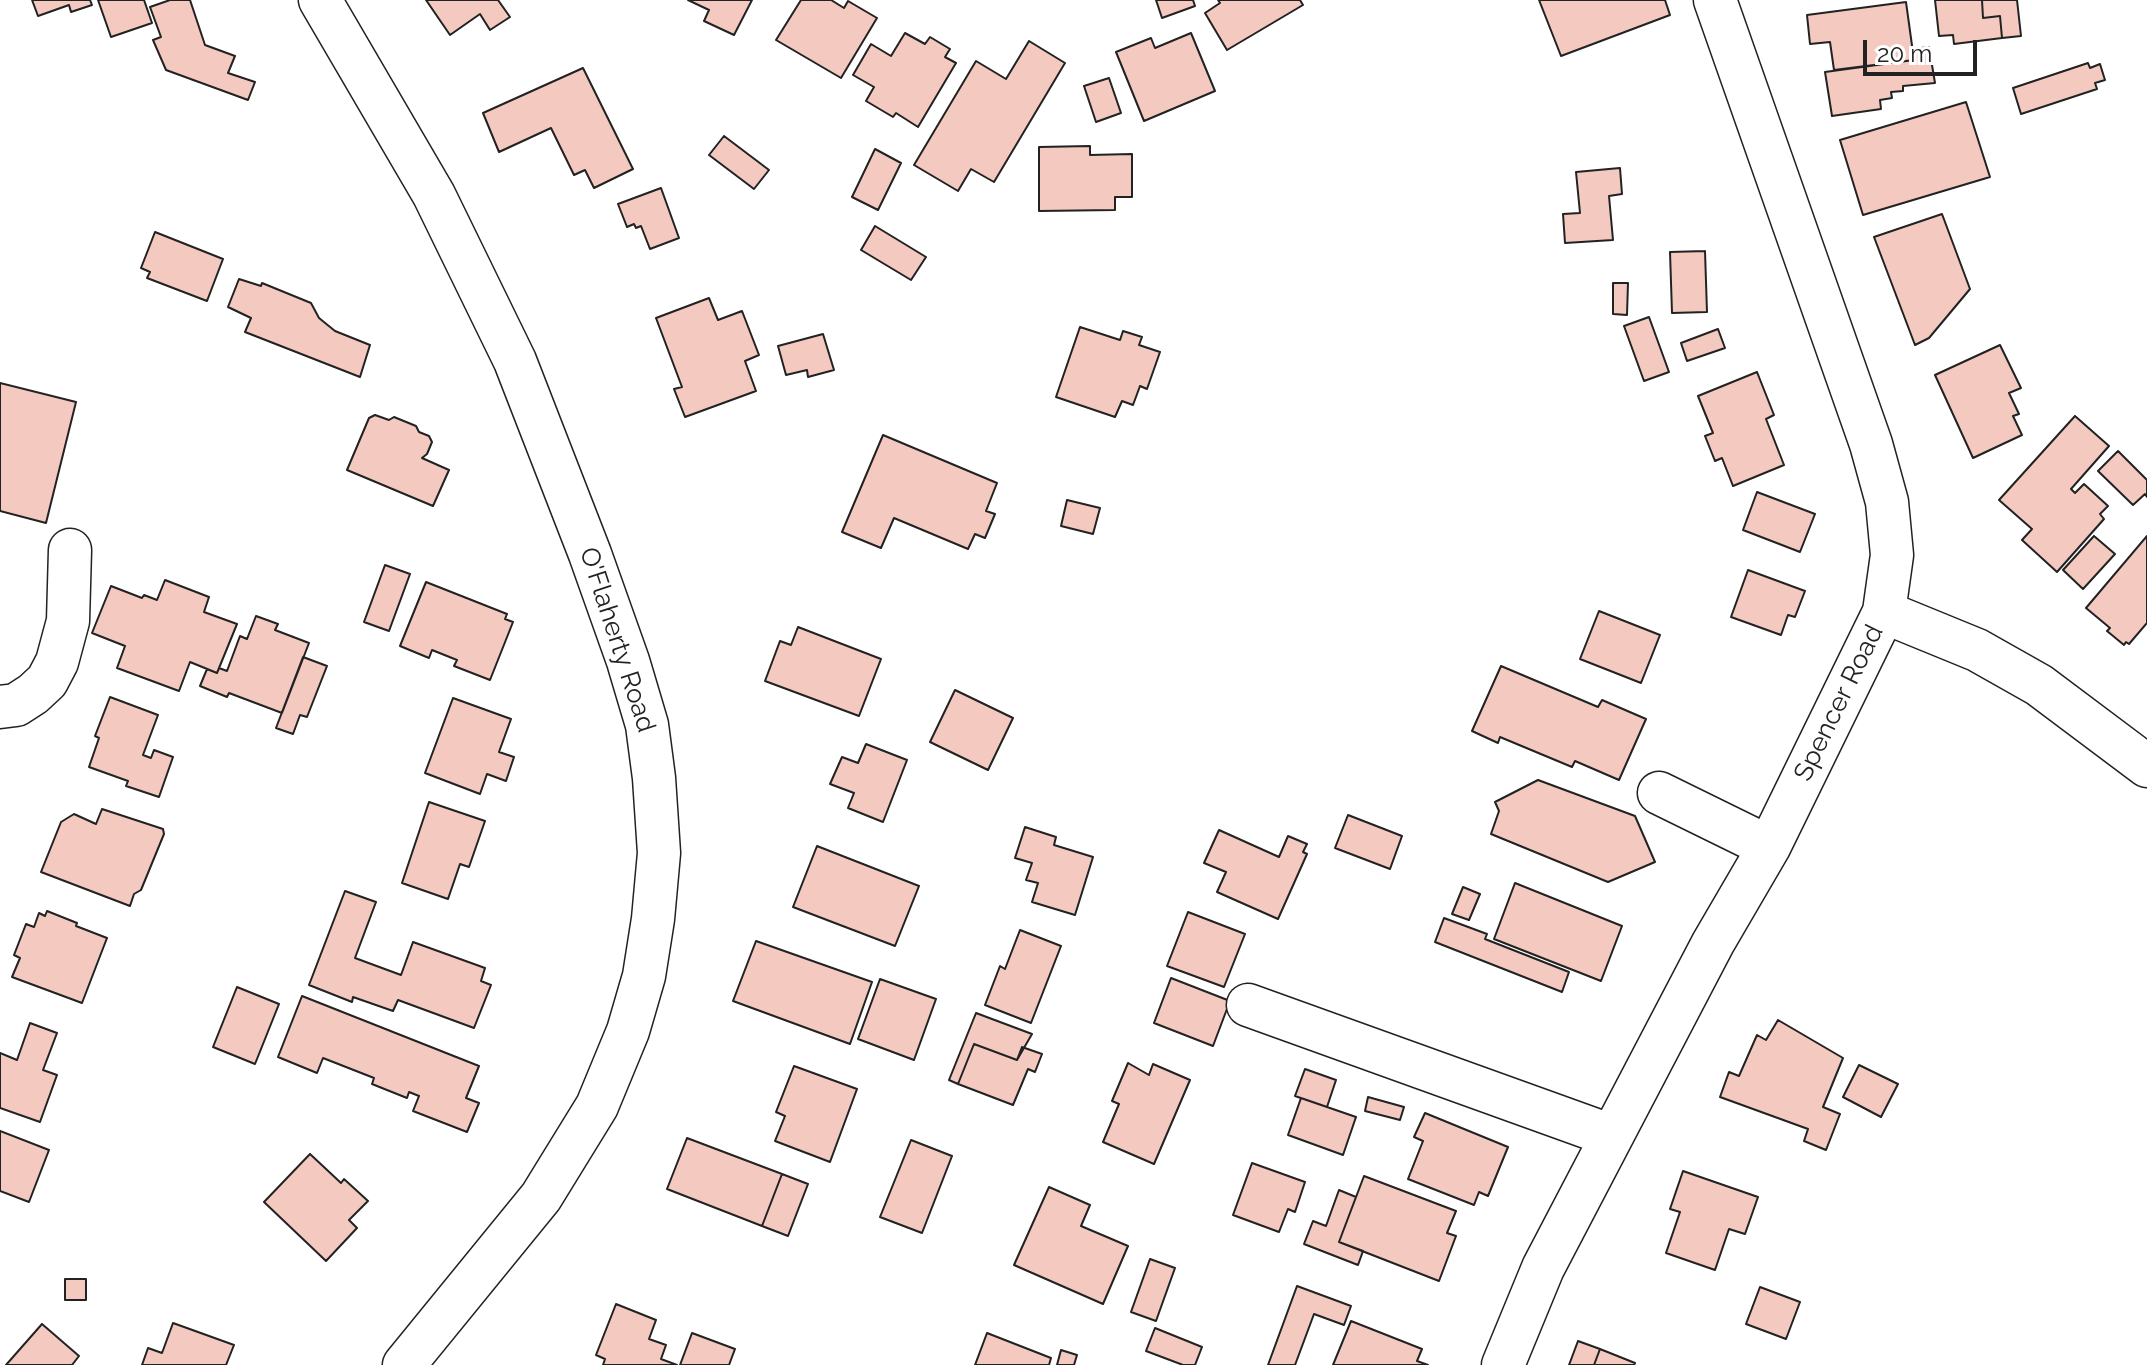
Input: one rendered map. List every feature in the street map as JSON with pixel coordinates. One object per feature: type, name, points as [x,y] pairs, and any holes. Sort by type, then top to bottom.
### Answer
[{"type":"street","name":"O'Flaherty Road","points":[[320,0],[434,195],[515,361],[590,554],[647,725],[659,853],[644,976],[628,1031],[597,1106],[541,1197],[404,1365]]},
{"type":"street","name":"Spencer Road","points":[[1503,1365],[1543,1268],[1713,943],[1769,847],[1884,612],[1892,555],[1887,502],[1871,444],[1715,0]]},
{"type":"street","points":[[0,707],[16,705],[33,694],[47,681],[57,662],[68,621],[70,550]]},
{"type":"street","points":[[1884,612],[1977,650],[2039,685],[2147,766]]},
{"type":"street","points":[[1659,793],[1769,847]]},
{"type":"street","points":[[1248,1005],[1612,1136]]},
{"type":"building","points":[[32,0],[90,0],[92,5],[71,12],[69,5],[38,16]]},
{"type":"building","points":[[98,0],[144,0],[152,23],[111,37]]},
{"type":"building","points":[[170,0],[190,0],[205,45],[235,56],[228,73],[255,82],[248,100],[166,70],[153,40],[161,37],[150,7]]},
{"type":"building","points":[[426,0],[498,0],[510,17],[490,30],[480,14],[450,35]]},
{"type":"building","points":[[688,0],[752,0],[734,35],[704,21],[709,10]]},
{"type":"building","points":[[801,0],[831,0],[844,8],[848,1],[877,18],[841,78],[776,40]]},
{"type":"building","points":[[1156,0],[1193,0],[1195,6],[1162,18]]},
{"type":"building","points":[[1218,0],[1300,0],[1303,5],[1227,50],[1205,13],[1220,3]]},
{"type":"building","points":[[1539,0],[1665,0],[1670,15],[1561,56]]},
{"type":"building","points":[[1935,0],[1982,0],[1983,18],[2000,16],[2002,38],[1954,44],[1953,35],[1939,36]]},
{"type":"building","points":[[1982,0],[2017,0],[2021,36],[2002,38],[2000,16],[1983,18]]},
{"type":"building","points":[[1906,2],[1914,60],[1834,70],[1830,42],[1810,44],[1807,15]]},
{"type":"building","points":[[905,33],[925,44],[930,37],[950,49],[945,57],[956,63],[918,127],[896,113],[893,117],[866,101],[874,87],[853,75],[871,44],[891,56]]},
{"type":"building","points":[[1191,33],[1215,91],[1144,121],[1116,52],[1151,38],[1155,48]]},
{"type":"building","points":[[1029,41],[1065,63],[994,182],[971,169],[958,191],[914,165],[976,61],[1006,79]]},
{"type":"building","points":[[1929,47],[1935,83],[1903,86],[1903,91],[1891,92],[1892,98],[1880,100],[1881,109],[1832,116],[1825,72],[1914,60],[1913,49]]},
{"type":"building","points":[[2088,63],[2090,68],[2100,64],[2105,80],[2095,83],[2097,89],[2021,114],[2013,88]]},
{"type":"building","points":[[583,68],[633,169],[594,188],[585,170],[574,175],[551,128],[499,152],[483,113]]},
{"type":"building","points":[[1109,78],[1121,113],[1096,122],[1084,86]]},
{"type":"building","points":[[1966,102],[1990,177],[1863,215],[1840,140]]},
{"type":"building","points":[[724,136],[769,170],[754,189],[709,155]]},
{"type":"building","points":[[1090,146],[1090,155],[1132,154],[1132,197],[1115,197],[1115,210],[1039,211],[1039,147]]},
{"type":"building","points":[[875,149],[901,163],[878,210],[852,197]]},
{"type":"building","points":[[1620,168],[1622,194],[1609,196],[1613,240],[1565,243],[1563,214],[1580,213],[1576,172]]},
{"type":"building","points":[[661,188],[679,238],[650,249],[641,226],[636,228],[634,224],[627,227],[618,204]]},
{"type":"building","points":[[1942,214],[1970,289],[1929,338],[1915,345],[1874,237]]},
{"type":"building","points":[[875,226],[926,257],[911,280],[861,250]]},
{"type":"building","points":[[155,232],[223,259],[207,301],[147,278],[150,272],[141,268]]},
{"type":"building","points":[[1705,251],[1707,312],[1672,313],[1670,252]]},
{"type":"building","points":[[239,279],[261,286],[262,283],[311,303],[319,318],[335,331],[370,345],[360,377],[245,332],[251,318],[228,307]]},
{"type":"building","points":[[1613,283],[1628,283],[1627,315],[1613,314]]},
{"type":"building","points":[[709,298],[718,320],[742,311],[759,355],[745,361],[756,391],[685,417],[674,389],[682,387],[656,318]]},
{"type":"building","points":[[1649,317],[1669,372],[1644,381],[1624,326]]},
{"type":"building","points":[[1080,327],[1120,340],[1123,331],[1142,337],[1139,345],[1160,352],[1147,389],[1140,386],[1133,405],[1122,401],[1115,417],[1056,397]]},
{"type":"building","points":[[1718,329],[1725,348],[1687,361],[1681,343]]},
{"type":"building","points":[[823,334],[834,370],[808,377],[807,370],[786,375],[778,346]]},
{"type":"building","points":[[2000,345],[2021,388],[2009,393],[2019,414],[2013,416],[2022,435],[1973,458],[1935,375]]},
{"type":"building","points":[[1757,372],[1774,415],[1766,419],[1784,465],[1733,486],[1722,458],[1715,461],[1705,436],[1713,433],[1698,396]]},
{"type":"building","points":[[0,383],[76,402],[46,523],[0,511]]},
{"type":"building","points":[[375,415],[389,420],[394,417],[416,426],[419,432],[429,436],[432,442],[422,458],[449,470],[433,506],[347,470],[369,418]]},
{"type":"building","points":[[2075,416],[2109,446],[2071,489],[2075,493],[2084,484],[2108,506],[2100,514],[2104,519],[2057,572],[2022,540],[2032,529],[1999,500]]},
{"type":"building","points":[[883,435],[997,483],[986,511],[995,514],[985,538],[975,534],[968,549],[894,518],[881,548],[842,532]]},
{"type":"building","points":[[2118,451],[2147,480],[2147,497],[2145,494],[2133,505],[2098,471]]},
{"type":"building","points":[[1757,492],[1815,514],[1800,552],[1743,530]]},
{"type":"building","points":[[1067,500],[1100,508],[1093,534],[1061,526]]},
{"type":"building","points":[[2094,536],[2115,554],[2083,589],[2063,570]]},
{"type":"building","points":[[2147,536],[2147,623],[2129,644],[2126,642],[2124,645],[2107,631],[2110,628],[2086,608]]},
{"type":"building","points":[[385,565],[410,574],[389,631],[364,622]]},
{"type":"building","points":[[1748,570],[1805,591],[1795,617],[1788,615],[1781,635],[1731,617]]},
{"type":"building","points":[[165,580],[209,597],[204,612],[237,624],[217,673],[190,662],[179,691],[117,668],[125,646],[92,633],[111,586],[142,598],[144,595],[157,600]]},
{"type":"building","points":[[426,582],[507,614],[505,619],[513,622],[490,680],[454,666],[457,660],[432,650],[429,658],[400,646]]},
{"type":"building","points":[[1599,611],[1660,635],[1641,683],[1580,659]]},
{"type":"building","points":[[256,616],[278,624],[275,630],[309,643],[282,713],[229,693],[227,697],[200,686],[207,669],[217,673],[219,668],[227,671],[240,636],[247,639]]},
{"type":"building","points":[[798,627],[881,659],[859,716],[765,681],[780,641],[791,645]]},
{"type":"building","points":[[303,657],[327,666],[307,717],[300,715],[293,734],[276,728]]},
{"type":"building","points":[[1501,666],[1598,707],[1602,700],[1646,719],[1619,780],[1575,761],[1572,767],[1500,737],[1498,743],[1472,731]]},
{"type":"building","points":[[955,690],[1013,718],[988,770],[930,742]]},
{"type":"building","points":[[110,697],[158,715],[143,755],[151,758],[154,750],[173,757],[159,797],[126,786],[128,781],[89,767],[99,738],[95,736]]},
{"type":"building","points":[[453,698],[511,719],[499,752],[514,757],[506,781],[487,774],[480,794],[425,773]]},
{"type":"building","points":[[866,744],[907,760],[883,822],[848,808],[854,793],[830,784],[842,757],[858,763]]},
{"type":"building","points":[[1538,780],[1635,816],[1655,862],[1608,882],[1491,834],[1499,811],[1495,802]]},
{"type":"building","points":[[429,802],[485,821],[469,867],[460,864],[448,899],[402,883]]},
{"type":"building","points":[[102,809],[163,829],[164,834],[141,890],[134,894],[130,906],[41,872],[61,822],[74,814],[96,824]]},
{"type":"building","points":[[1348,815],[1402,836],[1390,869],[1335,848]]},
{"type":"building","points":[[1025,827],[1056,837],[1054,845],[1093,857],[1075,915],[1032,902],[1038,883],[1026,880],[1032,863],[1015,858]]},
{"type":"building","points":[[1219,830],[1279,857],[1288,836],[1307,844],[1303,852],[1307,854],[1278,919],[1217,892],[1226,872],[1204,863]]},
{"type":"building","points":[[817,846],[919,886],[895,946],[793,907]]},
{"type":"building","points":[[1515,883],[1622,926],[1601,981],[1494,939]]},
{"type":"building","points":[[1463,887],[1480,894],[1469,920],[1452,914]]},
{"type":"building","points":[[345,891],[376,902],[355,958],[401,975],[413,942],[485,968],[481,981],[491,985],[474,1028],[398,1000],[393,1011],[353,997],[352,1002],[309,985]]},
{"type":"building","points":[[47,911],[107,938],[82,1003],[12,977],[20,958],[14,955],[26,924],[34,927],[39,913],[45,916]]},
{"type":"building","points":[[1188,912],[1245,934],[1224,987],[1167,966]]},
{"type":"building","points":[[1444,918],[1487,934],[1485,939],[1569,972],[1562,992],[1435,942]]},
{"type":"building","points":[[1020,930],[1061,946],[1031,1023],[985,1005],[1000,966],[1005,969]]},
{"type":"building","points":[[756,941],[872,982],[850,1044],[733,1001]]},
{"type":"building","points":[[1171,978],[1230,1001],[1213,1046],[1154,1023]]},
{"type":"building","points":[[880,979],[936,999],[914,1060],[858,1039]]},
{"type":"building","points":[[237,987],[279,1004],[255,1064],[213,1047]]},
{"type":"building","points":[[302,996],[479,1066],[466,1098],[479,1103],[467,1132],[413,1111],[419,1096],[409,1092],[407,1098],[372,1084],[374,1078],[323,1058],[317,1073],[278,1057]]},
{"type":"building","points":[[976,1013],[1032,1034],[1017,1060],[974,1044],[958,1084],[949,1080]]},
{"type":"building","points":[[1778,1020],[1843,1058],[1823,1107],[1840,1114],[1826,1150],[1804,1141],[1808,1129],[1720,1097],[1729,1072],[1739,1076],[1757,1035],[1766,1040]]},
{"type":"building","points":[[30,1023],[57,1033],[43,1070],[57,1075],[40,1122],[0,1108],[0,1053],[17,1060]]},
{"type":"building","points":[[974,1044],[1017,1060],[1022,1047],[1042,1054],[1035,1072],[1028,1069],[1013,1105],[958,1084]]},
{"type":"building","points":[[1128,1063],[1149,1075],[1153,1064],[1190,1080],[1154,1164],[1103,1142],[1119,1104],[1112,1101]]},
{"type":"building","points":[[1859,1065],[1898,1084],[1881,1117],[1843,1097]]},
{"type":"building","points":[[794,1066],[857,1089],[830,1162],[775,1141],[785,1116],[776,1112]]},
{"type":"building","points":[[1305,1069],[1336,1080],[1327,1107],[1295,1096]]},
{"type":"building","points":[[1368,1097],[1404,1107],[1400,1120],[1365,1111]]},
{"type":"building","points":[[1301,1098],[1356,1117],[1343,1155],[1288,1135]]},
{"type":"building","points":[[1425,1113],[1508,1147],[1488,1196],[1479,1192],[1474,1205],[1408,1179],[1423,1141],[1414,1137]]},
{"type":"building","points":[[0,1131],[49,1150],[29,1202],[0,1191]]},
{"type":"building","points":[[687,1138],[782,1174],[762,1226],[667,1189]]},
{"type":"building","points":[[911,1140],[952,1156],[922,1233],[880,1217]]},
{"type":"building","points":[[310,1154],[341,1183],[344,1179],[368,1201],[349,1220],[357,1228],[326,1261],[264,1202]]},
{"type":"building","points":[[1252,1163],[1305,1182],[1295,1212],[1288,1209],[1279,1232],[1233,1215]]},
{"type":"building","points":[[1683,1171],[1758,1197],[1745,1234],[1729,1229],[1715,1270],[1666,1253],[1680,1212],[1670,1209]]},
{"type":"building","points":[[782,1174],[808,1184],[788,1236],[762,1226]]},
{"type":"building","points":[[1364,1176],[1456,1211],[1447,1233],[1456,1236],[1439,1281],[1339,1242]]},
{"type":"building","points":[[1049,1187],[1090,1205],[1081,1226],[1128,1246],[1103,1304],[1014,1265]]},
{"type":"building","points":[[1339,1190],[1356,1197],[1339,1242],[1363,1251],[1358,1265],[1304,1244],[1313,1221],[1326,1226]]},
{"type":"building","points":[[1150,1259],[1175,1268],[1156,1321],[1131,1312]]},
{"type":"building","points":[[65,1279],[86,1279],[86,1300],[65,1300]]},
{"type":"building","points":[[1297,1286],[1351,1306],[1344,1325],[1314,1314],[1295,1365],[1268,1365]]},
{"type":"building","points":[[1760,1287],[1800,1302],[1786,1339],[1746,1324]]},
{"type":"building","points":[[616,1304],[656,1320],[649,1339],[666,1345],[661,1359],[677,1365],[603,1365],[605,1359],[596,1355]]},
{"type":"building","points":[[1351,1321],[1422,1349],[1417,1361],[1428,1365],[1333,1365]]},
{"type":"building","points":[[173,1323],[234,1345],[226,1365],[142,1365],[148,1348],[162,1353]]},
{"type":"building","points":[[42,1324],[79,1356],[72,1365],[6,1365]]},
{"type":"building","points":[[1155,1328],[1202,1347],[1195,1365],[1183,1365],[1146,1351]]},
{"type":"building","points":[[692,1333],[735,1349],[729,1365],[680,1365]]},
{"type":"building","points":[[987,1333],[1051,1358],[1049,1365],[975,1365]]},
{"type":"building","points":[[1578,1341],[1600,1349],[1594,1365],[1569,1365]]},
{"type":"building","points":[[1600,1349],[1635,1363],[1594,1365]]},
{"type":"building","points":[[1061,1350],[1077,1355],[1074,1365],[1057,1365]]}]
